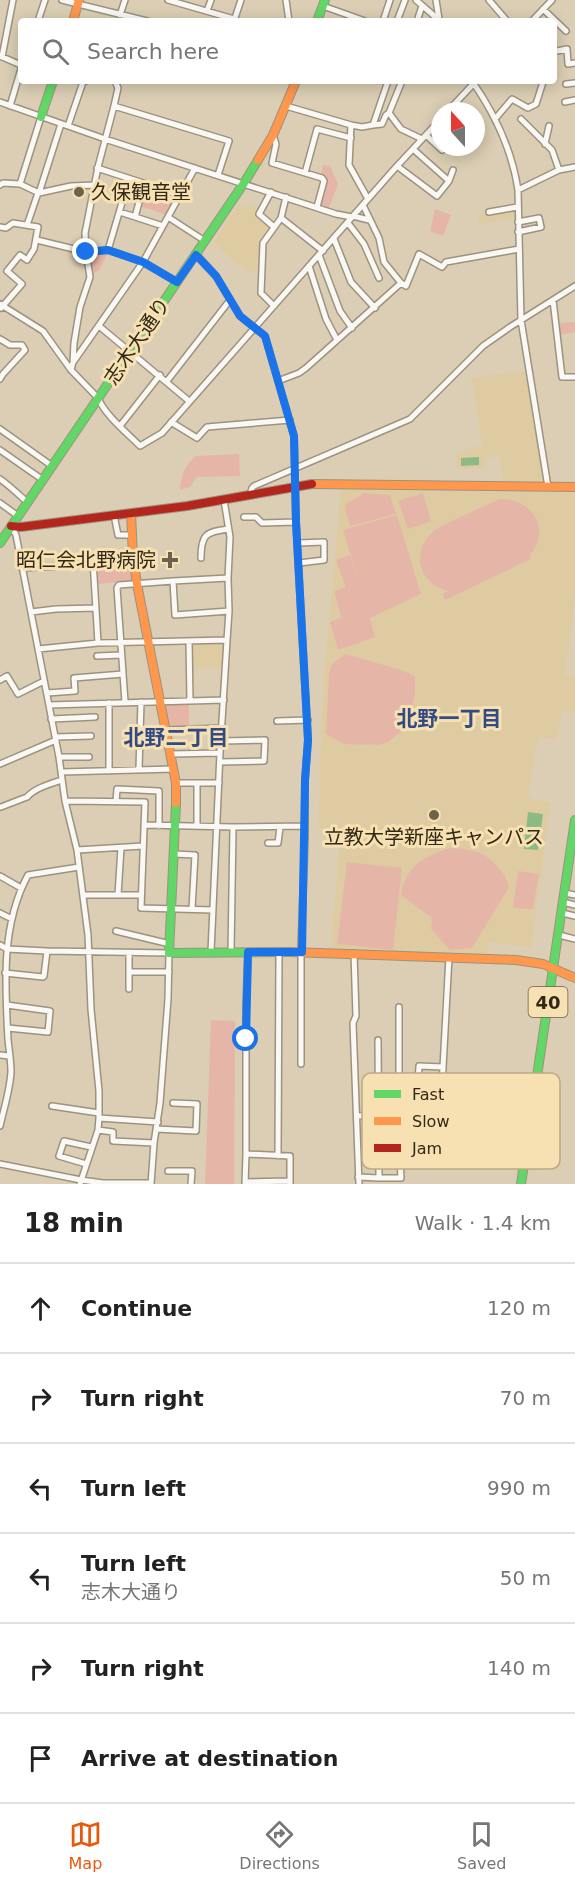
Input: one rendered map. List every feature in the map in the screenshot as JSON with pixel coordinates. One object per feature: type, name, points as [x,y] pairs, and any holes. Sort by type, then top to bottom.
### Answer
[{"type":"street","points":[[13,0],[1,57],[18,63]]},
{"type":"street","points":[[39,18],[45,0]]},
{"type":"street","points":[[62,0],[79,2],[131,18]]},
{"type":"street","points":[[120,15],[125,0]]},
{"type":"street","points":[[168,0],[228,18]]},
{"type":"street","points":[[207,11],[210,0]]},
{"type":"street","points":[[235,18],[240,0]]},
{"type":"street","points":[[286,0],[289,18]]},
{"type":"street","points":[[384,18],[390,0]]},
{"type":"street","points":[[397,18],[405,0]]},
{"type":"street","points":[[416,0],[437,18]]},
{"type":"street","points":[[436,0],[439,18]]},
{"type":"street","points":[[489,0],[504,18]]},
{"type":"street","points":[[535,18],[552,0]]},
{"type":"street","points":[[74,18],[79,2]]},
{"type":"street","points":[[318,18],[324,3],[358,18]]},
{"type":"street","points":[[418,18],[422,6]]},
{"type":"street","points":[[543,9],[552,18]]},
{"type":"street","points":[[108,18],[110,12]]},
{"type":"street","points":[[557,22],[566,31]]},
{"type":"street","points":[[563,41],[567,50],[568,64],[575,63]]},
{"type":"street","points":[[557,51],[566,50]]},
{"type":"street","points":[[10,106],[18,79]]},
{"type":"street","points":[[566,84],[575,83]]},
{"type":"street","points":[[20,184],[52,84]]},
{"type":"street","points":[[68,126],[82,84]]},
{"type":"street","points":[[71,370],[80,307],[90,277],[85,232],[118,88],[116,84]]},
{"type":"street","name":"志木大通り","points":[[0,543],[244,183],[273,135],[295,84]]},
{"type":"street","points":[[373,125],[387,84]]},
{"type":"street","points":[[286,106],[351,125],[362,127],[382,124],[394,103],[401,84]]},
{"type":"street","points":[[456,102],[472,84]]},
{"type":"street","points":[[475,84],[495,119],[515,172],[518,190],[521,320],[548,487]]},
{"type":"street","points":[[495,119],[512,99],[528,108],[536,104],[542,84]]},
{"type":"street","points":[[565,102],[575,100]]},
{"type":"street","points":[[0,102],[105,139],[336,214],[369,220]]},
{"type":"street","points":[[114,105],[229,141],[218,176]]},
{"type":"street","points":[[389,112],[401,129],[424,137],[431,142]]},
{"type":"street","points":[[521,119],[552,150],[559,170]]},
{"type":"street","points":[[27,225],[61,124]]},
{"type":"street","points":[[351,125],[349,165],[368,199]]},
{"type":"street","points":[[545,144],[549,126]]},
{"type":"street","points":[[306,173],[316,129],[351,138]]},
{"type":"street","points":[[0,227],[6,228],[13,223],[38,227],[34,249],[27,260],[20,255],[7,271],[22,284],[1,306],[43,331],[71,370],[140,446],[162,433],[431,130]]},
{"type":"street","points":[[272,163],[276,144],[273,135]]},
{"type":"street","points":[[413,149],[449,181]]},
{"type":"street","points":[[259,159],[322,178],[324,182],[317,207]]},
{"type":"street","points":[[397,166],[437,196],[449,181],[453,170]]},
{"type":"street","points":[[518,190],[559,170],[575,167]]},
{"type":"street","points":[[98,168],[180,195]]},
{"type":"street","points":[[73,362],[143,262],[195,168]]},
{"type":"street","points":[[108,250],[129,179]]},
{"type":"street","points":[[0,185],[3,183],[20,184],[38,193],[71,186],[94,185]]},
{"type":"street","points":[[135,217],[144,184]]},
{"type":"street","points":[[271,192],[259,214],[274,227]]},
{"type":"street","points":[[274,306],[261,293],[263,243],[281,219],[286,197]]},
{"type":"street","points":[[363,205],[378,238],[384,262],[406,286],[419,254],[442,267],[446,262],[519,249]]},
{"type":"street","points":[[489,212],[518,207]]},
{"type":"street","points":[[120,212],[163,225]]},
{"type":"street","points":[[168,217],[205,241]]},
{"type":"street","points":[[518,222],[539,218],[541,227],[518,232]]},
{"type":"street","points":[[281,219],[321,253],[340,311],[352,328]]},
{"type":"street","points":[[348,224],[364,244],[379,278]]},
{"type":"street","points":[[334,239],[351,282],[375,308]]},
{"type":"street","points":[[37,240],[86,252],[108,250],[143,262],[177,282]]},
{"type":"street","points":[[196,255],[216,276],[240,316],[265,336],[294,436],[296,522],[308,720],[304,826],[302,1064]]},
{"type":"street","points":[[309,266],[326,319],[337,340]]},
{"type":"street","points":[[278,381],[306,368],[401,283]]},
{"type":"street","points":[[250,495],[254,486],[410,418],[478,350],[575,286]]},
{"type":"street","points":[[167,381],[230,300]]},
{"type":"street","points":[[553,300],[562,377],[575,377]]},
{"type":"street","points":[[99,326],[189,401]]},
{"type":"street","points":[[0,339],[10,345],[22,345],[25,350],[0,379]]},
{"type":"street","points":[[120,426],[160,375]]},
{"type":"street","points":[[171,422],[196,438],[207,427],[290,420]]},
{"type":"street","points":[[0,429],[52,466]]},
{"type":"street","points":[[0,450],[43,480]]},
{"type":"street","points":[[0,479],[27,502]]},
{"type":"street","points":[[11,526],[21,527],[224,500],[296,486],[339,484],[575,488]]},
{"type":"street","points":[[211,952],[229,611],[230,537],[224,500]]},
{"type":"street","points":[[0,503],[18,516]]},
{"type":"street","points":[[0,1164],[81,1182],[151,1184],[169,972],[176,783],[137,584],[131,535],[131,513]]},
{"type":"street","points":[[114,515],[118,535],[131,535]]},
{"type":"street","points":[[244,517],[255,517],[262,523],[296,522]]},
{"type":"street","points":[[11,526],[16,536],[84,895],[99,1116],[98,1130],[81,1182]]},
{"type":"street","points":[[201,558],[204,537],[211,532],[228,529]]},
{"type":"street","points":[[298,543],[324,542],[324,560],[299,563]]},
{"type":"street","points":[[98,643],[93,564],[95,559],[133,556]]},
{"type":"street","points":[[22,568],[93,564]]},
{"type":"street","points":[[125,702],[117,588],[119,585],[228,578]]},
{"type":"street","points":[[173,581],[175,615],[229,611]]},
{"type":"street","points":[[31,612],[96,608]]},
{"type":"street","points":[[38,649],[98,643],[227,640]]},
{"type":"street","points":[[189,641],[190,701]]},
{"type":"street","points":[[97,656],[121,655]]},
{"type":"street","points":[[46,693],[75,690],[74,678],[123,674]]},
{"type":"street","points":[[0,680],[7,676],[18,694],[44,681]]},
{"type":"street","points":[[49,705],[224,700]]},
{"type":"street","points":[[139,769],[141,702]]},
{"type":"street","points":[[109,770],[110,703]]},
{"type":"street","points":[[51,719],[95,717]]},
{"type":"street","points":[[277,721],[308,720]]},
{"type":"street","points":[[167,730],[222,728]]},
{"type":"street","points":[[0,764],[55,739],[91,736]]},
{"type":"street","points":[[220,762],[264,761],[265,740],[221,741]]},
{"type":"street","points":[[171,754],[220,753]]},
{"type":"street","points":[[59,757],[89,757]]},
{"type":"street","points":[[61,772],[174,769]]},
{"type":"street","points":[[1,807],[27,797],[37,789],[62,780]]},
{"type":"street","points":[[176,783],[219,783]]},
{"type":"street","points":[[197,783],[197,826]]},
{"type":"street","points":[[116,802],[117,789],[159,791],[159,826]]},
{"type":"street","points":[[65,801],[145,802],[141,908],[213,909]]},
{"type":"street","name":"40","points":[[537,1073],[575,820]]},
{"type":"street","points":[[145,825],[304,826]]},
{"type":"street","points":[[231,952],[233,827]]},
{"type":"street","points":[[268,843],[278,843],[280,827]]},
{"type":"street","points":[[77,850],[143,846]]},
{"type":"street","points":[[118,895],[122,848]]},
{"type":"street","points":[[174,854],[195,855],[192,909]]},
{"type":"street","points":[[0,1126],[11,1071],[7,1005],[3,983],[12,919],[21,888],[28,875],[79,867]]},
{"type":"street","points":[[0,876],[21,888]]},
{"type":"street","points":[[565,893],[575,895]]},
{"type":"street","points":[[84,895],[140,895]]},
{"type":"street","points":[[564,902],[575,905]]},
{"type":"street","points":[[0,912],[12,919]]},
{"type":"street","points":[[562,913],[575,916]]},
{"type":"street","points":[[116,931],[170,944]]},
{"type":"street","points":[[559,935],[575,939]]},
{"type":"street","points":[[155,953],[158,941]]},
{"type":"street","points":[[0,945],[7,949],[47,951],[302,952],[449,957],[543,964],[575,978]]},
{"type":"street","points":[[5,973],[44,976],[47,951]]},
{"type":"street","points":[[246,1154],[290,1156],[290,1182],[245,1183],[248,952]]},
{"type":"street","points":[[279,952],[279,1156]]},
{"type":"street","points":[[129,953],[129,989]]},
{"type":"street","points":[[354,953],[356,1016],[353,1023],[358,1181],[401,1178],[400,1169]]},
{"type":"street","points":[[442,1073],[449,957]]},
{"type":"street","points":[[129,972],[169,972]]},
{"type":"street","points":[[7,1005],[50,1011],[48,1032],[8,1028]]},
{"type":"street","points":[[399,1007],[399,1073]]},
{"type":"street","points":[[378,1040],[378,1073]]},
{"type":"street","points":[[0,1055],[9,1056]]},
{"type":"street","points":[[419,1073],[419,1066],[442,1067]]},
{"type":"street","points":[[156,1129],[196,1131],[198,1104],[173,1103]]},
{"type":"street","points":[[52,1106],[99,1116],[158,1122]]},
{"type":"street","points":[[357,1116],[362,1116]]},
{"type":"street","points":[[98,1130],[113,1132],[113,1141],[154,1143]]},
{"type":"street","points":[[86,1164],[59,1156],[64,1141],[91,1147]]},
{"type":"street","points":[[380,1169],[380,1178]]},
{"type":"street","name":"40","points":[[521,1184],[523,1169]]},
{"type":"street","points":[[168,1171],[192,1171],[191,1184]]},
{"type":"shaded area","points":[[323,165],[330,166],[338,184],[329,208],[320,203],[326,182],[321,176]]},
{"type":"shaded area","points":[[145,186],[177,197],[167,215],[139,206]]},
{"type":"shaded area","points":[[239,204],[247,208],[250,204],[259,209],[256,215],[271,227],[260,241],[259,264],[252,274],[238,265],[214,242]]},
{"type":"shaded area","points":[[517,207],[518,217],[479,224],[478,214]]},
{"type":"shaded area","points":[[435,209],[451,215],[443,236],[430,231]]},
{"type":"shaded area","points":[[106,253],[99,270],[91,275],[89,254]]},
{"type":"shaded area","points":[[575,322],[575,332],[559,335],[558,323]]},
{"type":"shaded area","points":[[528,370],[542,461],[540,461],[542,482],[503,482],[499,456],[484,458],[485,468],[457,469],[456,455],[482,445],[472,378]]},
{"type":"shaded area","points":[[239,454],[240,476],[197,477],[190,487],[180,490],[184,471],[196,456]]},
{"type":"shaded area","points":[[479,457],[479,465],[461,466],[461,458]]},
{"type":"shaded area","points":[[341,489],[575,493],[575,597],[565,675],[575,675],[575,713],[562,711],[557,739],[538,738],[528,798],[551,803],[531,947],[489,942],[487,953],[331,950],[341,830],[319,828],[320,763],[324,679]]},
{"type":"shaded area","points":[[364,493],[390,495],[396,514],[350,526],[345,509],[346,504]]},
{"type":"shaded area","points":[[423,493],[431,521],[408,529],[398,501]]},
{"type":"shaded area","points":[[500,499],[521,504],[535,517],[539,526],[539,535],[530,555],[531,559],[445,600],[442,594],[448,591],[436,586],[422,571],[421,552],[425,542],[431,533],[441,526]]},
{"type":"shaded area","points":[[397,515],[421,594],[370,618],[375,637],[338,650],[330,622],[341,618],[334,591],[346,587],[336,560],[350,555],[360,585],[343,530]]},
{"type":"shaded area","points":[[130,559],[134,581],[97,584],[95,561]]},
{"type":"shaded area","points":[[223,642],[222,668],[192,669],[191,645],[193,643]]},
{"type":"shaded area","points":[[345,654],[415,676],[415,695],[407,727],[388,742],[378,745],[344,744],[326,734],[329,672],[332,664]]},
{"type":"shaded area","points":[[163,703],[189,703],[189,727],[168,728]]},
{"type":"shaded area","points":[[528,812],[543,814],[538,850],[524,849]]},
{"type":"shaded area","points":[[449,848],[470,850],[486,856],[500,870],[508,885],[507,891],[472,948],[450,950],[431,929],[432,918],[401,895],[407,876],[417,864]]},
{"type":"shaded area","points":[[347,862],[402,868],[393,950],[337,944]]},
{"type":"shaded area","points":[[518,871],[539,874],[533,909],[513,908]]},
{"type":"shaded area","points":[[211,1020],[235,1021],[234,1184],[205,1184]]},
{"type":"traffic: fast","points":[[318,18],[325,0]]},
{"type":"traffic: fast","points":[[41,117],[52,84]]},
{"type":"traffic: fast","points":[[0,543],[258,160]]},
{"type":"traffic: fast","points":[[176,803],[169,953],[290,952]]},
{"type":"traffic: fast","points":[[537,1073],[575,820]]},
{"type":"traffic: fast","points":[[521,1184],[523,1169]]},
{"type":"traffic: slow","points":[[74,18],[79,0]]},
{"type":"traffic: slow","points":[[258,160],[273,135],[295,84]]},
{"type":"traffic: slow","points":[[312,484],[575,487]]},
{"type":"traffic: slow","points":[[131,513],[137,584],[176,783],[176,803]]},
{"type":"traffic: slow","points":[[290,952],[516,960],[543,964],[575,978]]},
{"type":"traffic: jam","points":[[11,526],[21,527],[187,506],[312,484]]},
{"type":"place","name":"久保観音堂","points":[[79,192]]},
{"type":"place","name":"昭仁会北野病院","points":[[170,560]]},
{"type":"place","name":"立教大学新座キャンパス","points":[[434,815]]},
{"type":"district","name":"北野一丁目","points":[[449,719]]},
{"type":"district","name":"北野二丁目","points":[[176,738]]},
{"type":"route","points":[[86,252],[108,250],[143,262],[177,282],[196,255],[200,258],[216,276],[240,316],[265,336],[294,436],[296,522],[308,740],[305,780],[302,952],[248,952],[246,1039]]}]
